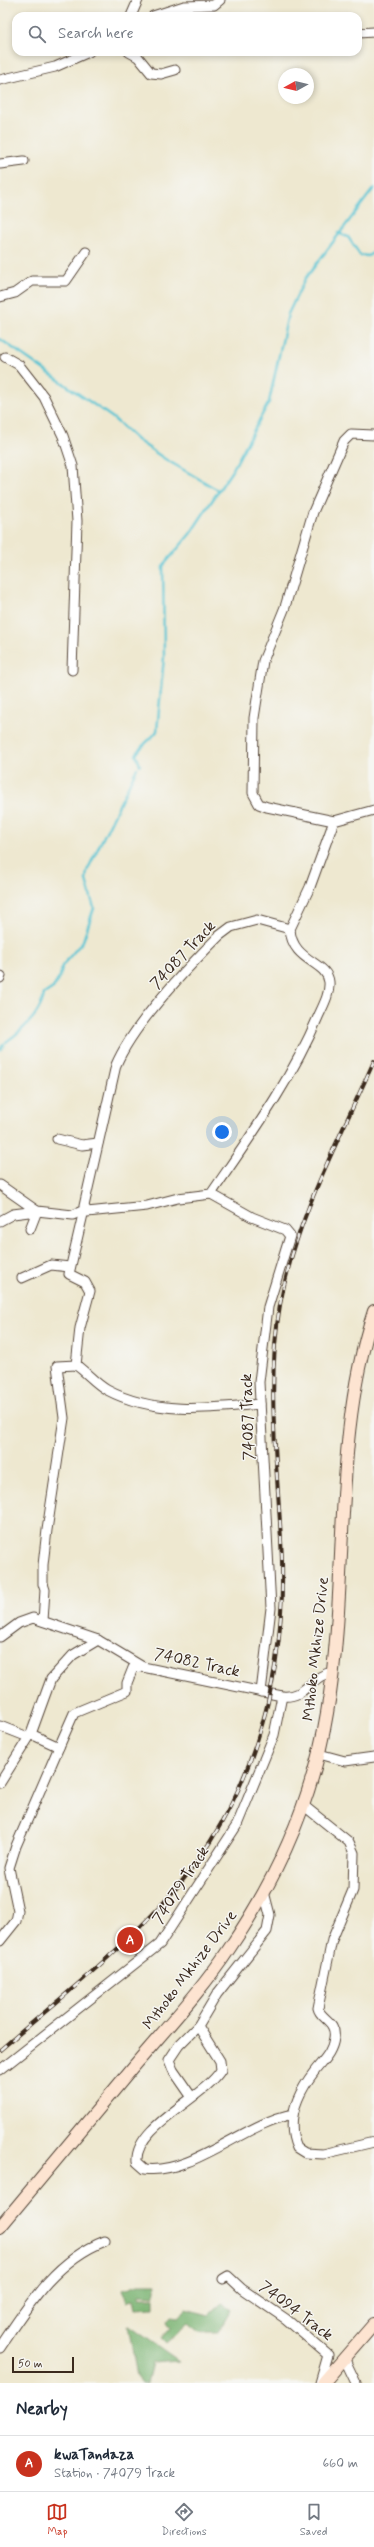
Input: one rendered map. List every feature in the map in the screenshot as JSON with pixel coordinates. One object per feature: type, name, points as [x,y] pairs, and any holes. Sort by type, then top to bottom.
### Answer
[{"type":"street","points":[[133,12],[138,0]]},
{"type":"street","points":[[165,12],[184,6],[214,5],[220,0]]},
{"type":"street","points":[[362,33],[374,32]]},
{"type":"street","points":[[0,80],[55,66],[79,56]]},
{"type":"street","points":[[136,56],[151,73],[161,74],[175,70]]},
{"type":"street","points":[[0,164],[24,161]]},
{"type":"street","points":[[0,297],[15,293],[32,281],[61,283],[66,281],[86,252]]},
{"type":"street","points":[[2,358],[19,365],[44,397],[63,436],[73,466],[77,498],[72,670]]},
{"type":"street","points":[[374,435],[357,433],[348,436],[327,478],[314,512],[285,607],[263,662],[254,718],[254,798],[258,804],[334,821],[374,810]]},
{"type":"street","points":[[0,1221],[13,1214],[37,1211],[73,1215],[84,1210],[87,1212],[147,1206],[178,1198],[211,1194],[266,1113],[298,1060],[329,990],[328,978],[325,972],[296,949],[291,940],[290,929],[310,887],[334,821]]},
{"type":"street","name":"74087 Track","points":[[70,1267],[120,1054],[129,1040],[202,953],[224,931],[248,921],[267,921],[290,929]]},
{"type":"street","points":[[58,1139],[82,1145],[98,1143]]},
{"type":"street","points":[[0,1185],[37,1211]]},
{"type":"street","name":"74087 Track","points":[[211,1194],[252,1218],[286,1230],[290,1236],[268,1307],[259,1382],[271,1608],[261,1692]]},
{"type":"street","points":[[30,1229],[37,1211]]},
{"type":"street","points":[[22,1278],[51,1265],[70,1267],[69,1274],[85,1282],[90,1291],[80,1328],[76,1365]]},
{"type":"street","name":"Mthoko Mkhize Drive","points":[[0,2227],[228,1952],[264,1892],[287,1845],[303,1806],[319,1754],[333,1672],[349,1422],[356,1380],[374,1311]]},
{"type":"street","points":[[43,1621],[45,1590],[43,1584],[47,1530],[54,1485],[52,1487],[64,1418],[57,1366],[76,1365],[104,1389],[156,1405],[191,1409],[260,1404]]},
{"type":"street","name":"74082 Track","points":[[0,1637],[10,1628],[25,1620],[33,1618],[98,1640],[142,1667],[291,1697],[299,1695],[322,1673],[333,1672]]},
{"type":"street","points":[[0,1783],[29,1736],[50,1679],[73,1655],[98,1640]]},
{"type":"street","points":[[0,1941],[16,1921],[18,1911],[9,1868],[16,1846],[74,1713],[127,1691],[126,1683],[133,1668],[142,1667]]},
{"type":"street","name":"74079 Track","points":[[0,2070],[160,1944],[237,1825],[274,1735],[282,1696]]},
{"type":"street","points":[[0,1726],[59,1747]]},
{"type":"street","points":[[319,1754],[345,1761],[374,1757]]},
{"type":"street","points":[[303,1806],[349,1842],[354,1853],[353,1890],[332,1940],[323,1983],[319,2012],[330,2021],[335,2037],[330,2054],[303,2088],[293,2114],[295,2143],[297,2148],[305,2153],[323,2154],[374,2142]]},
{"type":"street","points":[[190,2096],[173,2070],[169,2060],[179,2045],[198,2026],[217,1994],[267,1931],[270,1915],[264,1892]]},
{"type":"street","points":[[198,2026],[222,2067],[219,2074],[207,2085],[190,2096],[164,2119],[140,2146],[136,2156],[140,2167],[153,2170],[180,2164],[267,2121],[293,2114]]},
{"type":"street","points":[[0,2347],[45,2284],[57,2271],[82,2251],[105,2240]]},
{"type":"street","name":"74094 Track","points":[[223,2279],[228,2276],[242,2289],[286,2319],[328,2355],[320,2383]]},
{"type":"street","points":[[323,2383],[345,2360],[374,2324]]},
{"type":"street","points":[[345,2360],[356,2383]]},
{"type":"green space","points":[[139,2284],[156,2284],[154,2296],[139,2295],[139,2298],[154,2298],[154,2308],[135,2309],[133,2300],[127,2303],[123,2290]]},
{"type":"green space","points":[[223,2302],[231,2310],[218,2332],[199,2332],[188,2323],[166,2343],[161,2338],[170,2328],[166,2323],[171,2317],[178,2318],[186,2309],[209,2315]]},
{"type":"green space","points":[[128,2325],[179,2361],[152,2363],[147,2383],[142,2383],[137,2377]]},
{"type":"waterway","points":[[140,765],[136,755],[157,731],[164,657],[163,566],[190,534],[233,469],[269,402],[288,314],[305,279],[374,188]]},
{"type":"waterway","points":[[338,233],[348,237],[360,255],[368,256],[374,252]]},
{"type":"waterway","points":[[0,339],[113,418],[137,440],[165,459],[218,490]]},
{"type":"waterway","points":[[6,1042],[25,1027],[35,1015],[44,994],[53,988],[60,977],[62,966],[83,941],[94,908],[86,880],[87,871],[137,768]]},
{"type":"waterway","points":[[0,1050],[4,1044]]},
{"type":"railway","points":[[0,2050],[106,1960],[165,1901],[195,1865],[220,1826],[240,1785],[256,1743],[269,1699],[277,1653],[281,1607],[282,1561],[273,1401],[276,1337],[280,1305],[287,1273],[307,1211],[374,1061]]},
{"type":"place","name":"kwaTandaza","points":[[130,1940]]}]
